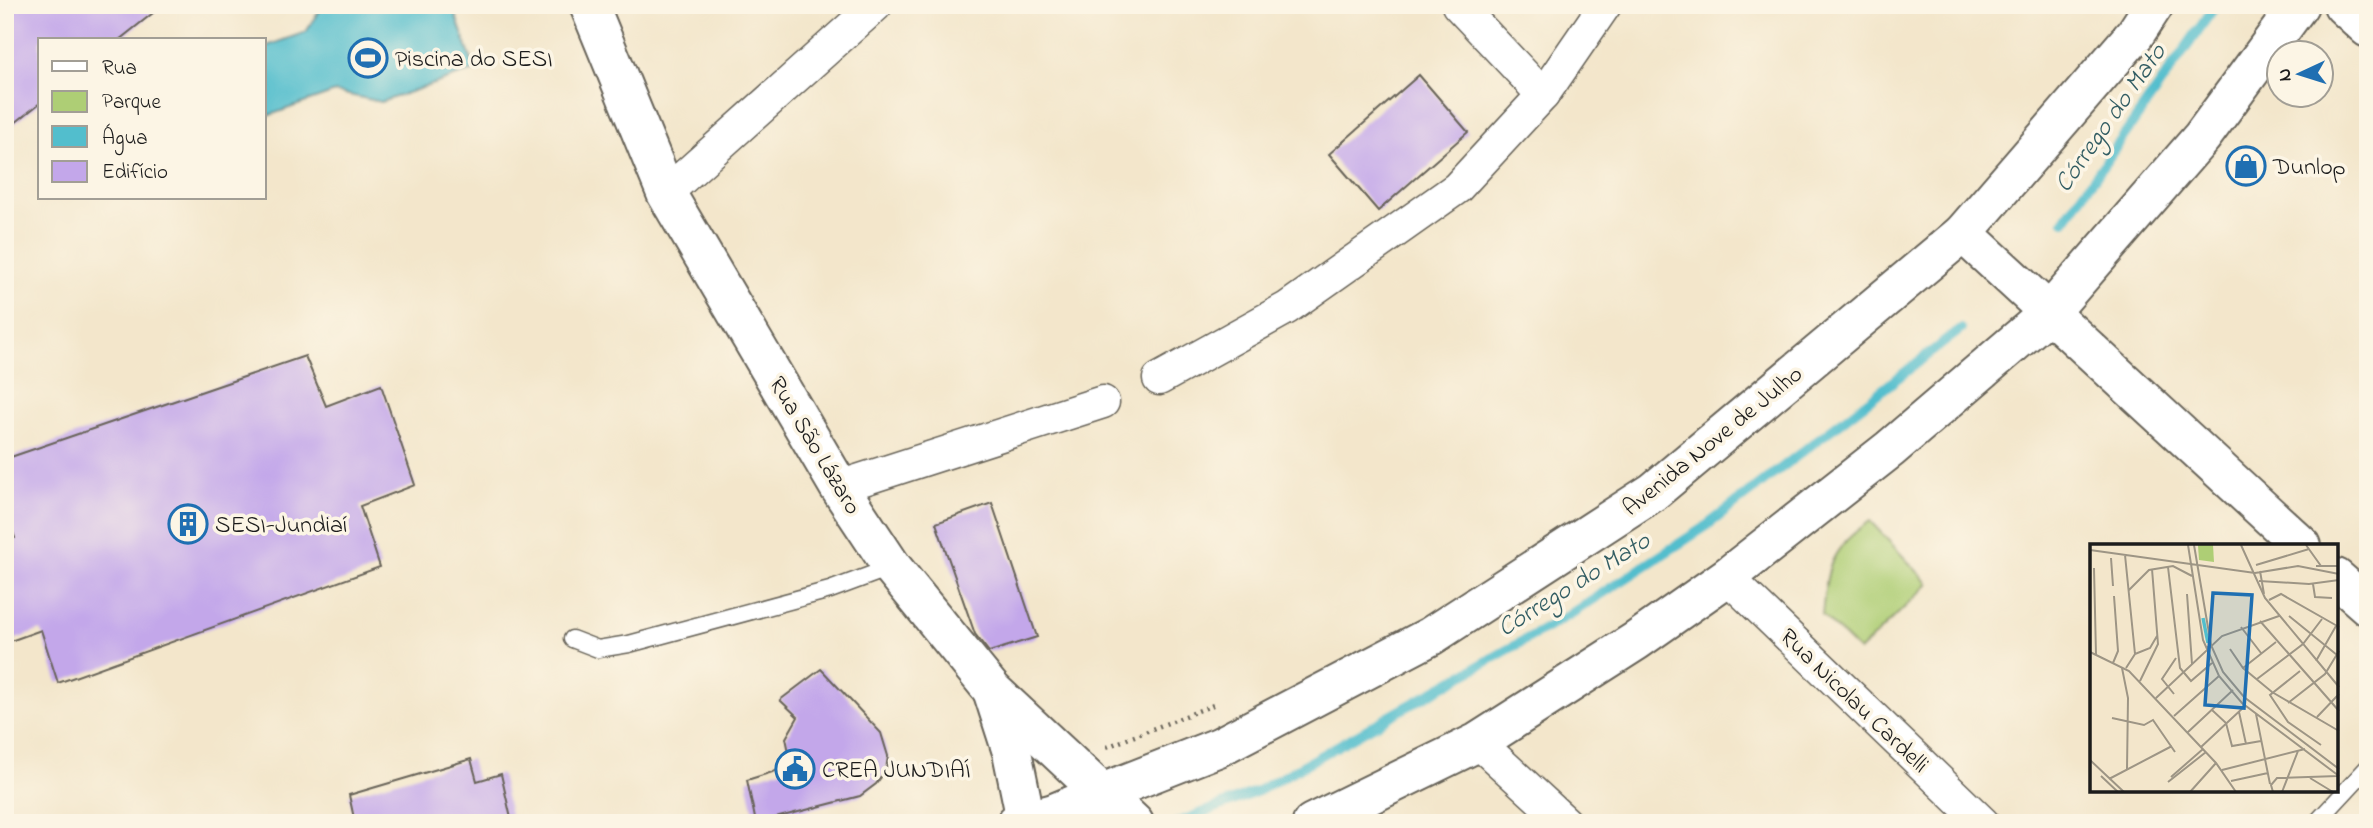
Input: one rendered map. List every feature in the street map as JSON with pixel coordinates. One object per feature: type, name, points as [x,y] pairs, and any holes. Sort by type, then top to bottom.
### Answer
[{"type":"main road","name":"Rua São Lázaro","points":[[589,5],[666,193],[839,487],[892,567],[992,690],[1072,765],[1114,813]]},
{"type":"main road","name":"Avenida Nove de Julho","points":[[1021,821],[1054,813],[1114,813],[1219,747],[1431,636],[1642,500],[1976,244],[2154,5]]},
{"type":"main road","points":[[1312,823],[1478,742],[1636,642],[1727,577],[1890,449],[2040,305],[2202,137],[2299,5]]},
{"type":"main road","points":[[2343,5],[2368,28]]},
{"type":"main road","points":[[1976,244],[2300,544]]},
{"type":"main road","points":[[2338,580],[2368,606]]},
{"type":"main road","points":[[992,690],[1012,751],[1021,821]]},
{"type":"street","points":[[666,193],[876,5]]},
{"type":"street","points":[[1458,5],[1543,95]]},
{"type":"street","points":[[1159,379],[1287,308],[1457,188],[1543,95],[1605,5]]},
{"type":"street","points":[[839,487],[1103,402]]},
{"type":"street","name":"Rua Nicolau Cardelli","points":[[1727,577],[1983,823]]},
{"type":"street","points":[[1478,742],[1566,823]]},
{"type":"lane","points":[[572,639],[598,649],[629,644],[830,590],[892,567]]},
{"type":"lane","points":[[2316,823],[2368,767]]},
{"type":"path","points":[[1072,765],[1118,741],[1220,703]]},
{"type":"green space","points":[[1870,521],[1929,584],[1859,651],[1822,615],[1832,560],[1846,541]]},
{"type":"water","name":"Piscina do SESI","points":[[323,5],[452,5],[475,70],[381,102],[335,92],[266,116],[266,46],[306,32]]},
{"type":"building","points":[[5,5],[163,5],[122,38],[38,38],[38,105],[5,131]]},
{"type":"building","points":[[1419,75],[1468,132],[1378,211],[1329,154]]},
{"type":"building","name":"SESI-Jundiaí","points":[[305,356],[326,406],[381,385],[415,485],[360,506],[380,567],[58,683],[41,630],[5,643],[5,542],[15,538],[5,509],[5,459]]},
{"type":"building","points":[[992,503],[1037,637],[989,652],[975,634],[936,523]]},
{"type":"building","points":[[821,669],[881,733],[888,756],[886,770],[876,784],[860,796],[756,823],[747,780],[792,766],[786,738],[798,717],[780,700]]},
{"type":"building","points":[[471,759],[477,781],[501,774],[512,823],[355,823],[349,795]]},
{"type":"waterway","name":"Córrego do Mato","points":[[2064,221],[2216,5]]},
{"type":"waterway","name":"Córrego do Mato","points":[[1177,823],[1258,791],[1569,615],[1705,527],[1961,329]]},
{"type":"place","name":"Piscina do SESI","points":[[368,58]]},
{"type":"place","name":"Dunlop","points":[[2246,166]]},
{"type":"place","name":"SESI-Jundiaí","points":[[188,524]]},
{"type":"place","name":"CREA JUNDIAÍ","points":[[795,769]]}]
